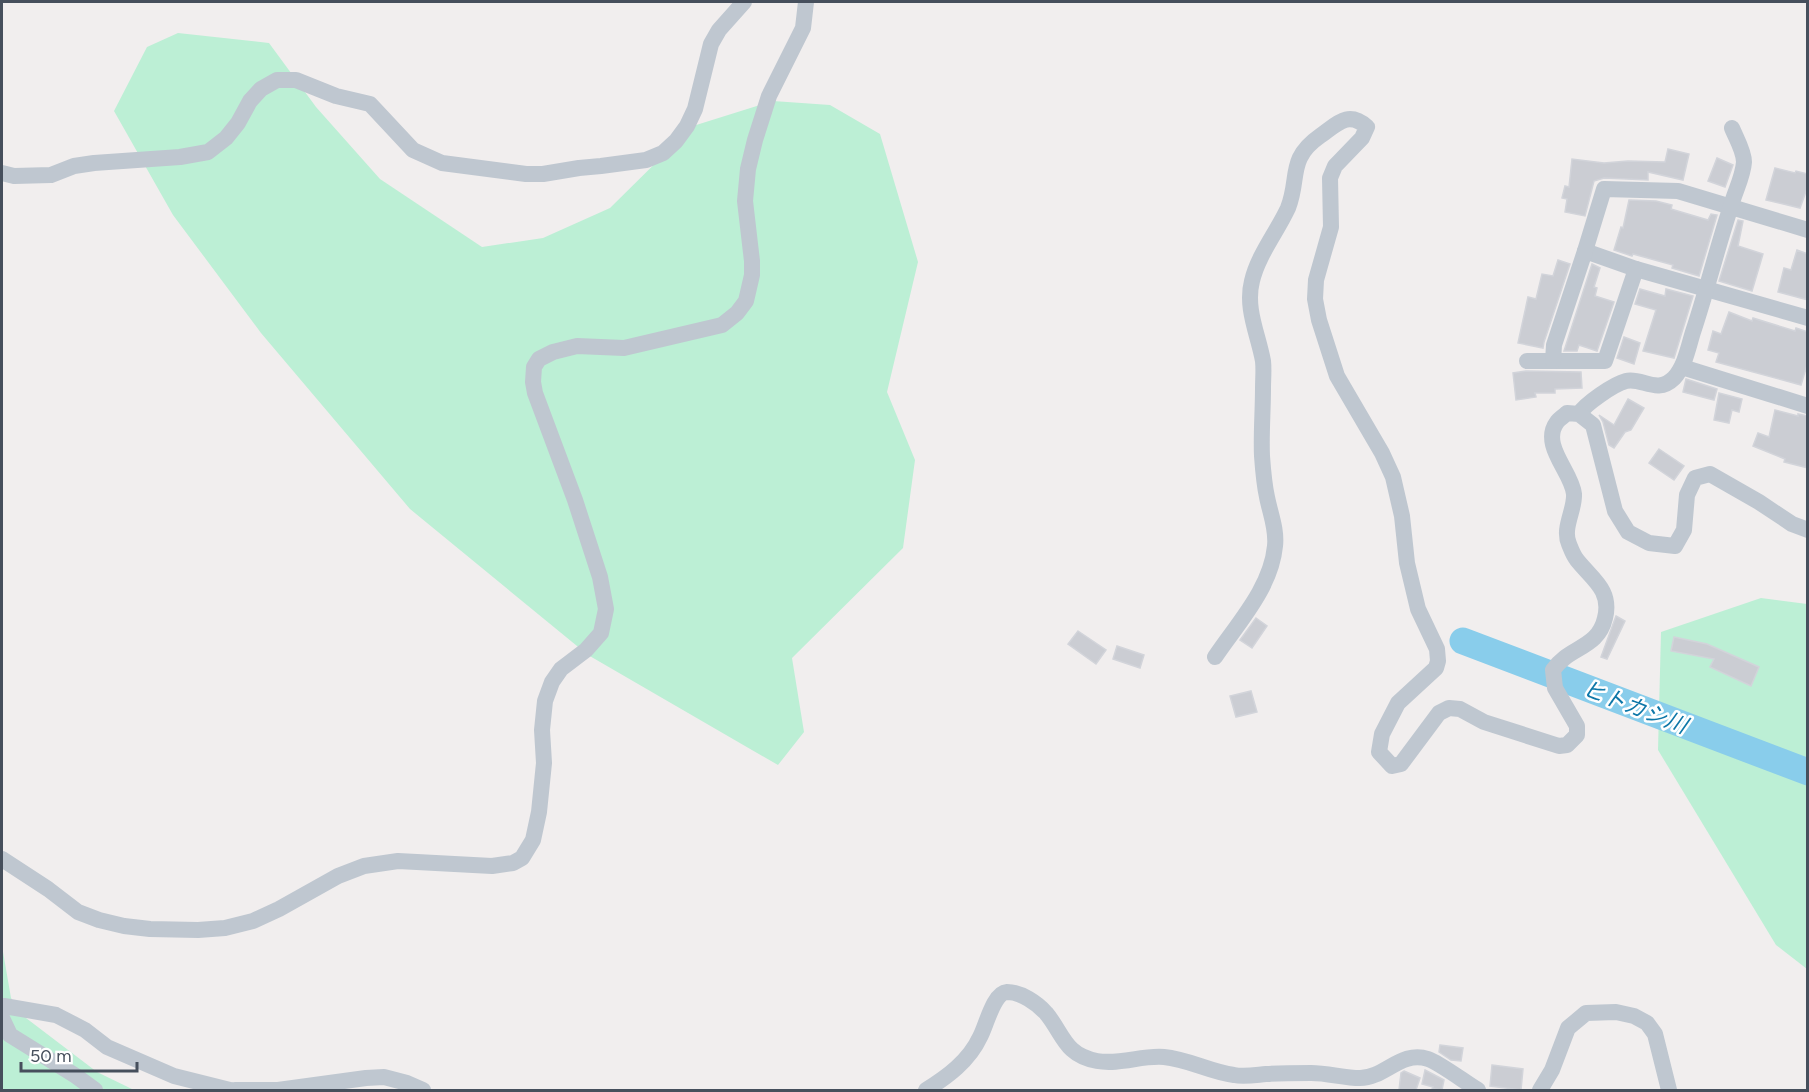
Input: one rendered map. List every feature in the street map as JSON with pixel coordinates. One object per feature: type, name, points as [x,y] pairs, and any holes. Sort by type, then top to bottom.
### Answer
[{"type":"street","points":[[2,173],[14,176],[51,175],[74,166],[94,163],[180,157],[208,152],[226,138],[238,123],[249,101],[261,89],[277,80],[296,80],[336,96],[370,104],[412,150],[442,163],[534,174],[646,160],[663,153],[687,126],[695,109],[711,44],[719,30],[744,2]]},
{"type":"street","points":[[2,859],[78,912],[99,920],[150,929],[198,930],[225,928],[253,921],[338,876],[364,866],[398,861],[492,866],[513,863],[522,858],[533,840],[539,812],[544,763],[542,730],[545,701],[552,682],[561,669],[586,650],[601,633],[606,609],[600,577],[579,511],[535,393],[534,367],[539,359],[553,352],[577,346],[624,348],[722,324],[737,313],[746,301],[752,275],[745,201],[748,169],[769,96],[803,28],[806,2]]},
{"type":"street","points":[[1215,657],[1258,596],[1270,570],[1275,546],[1275,530],[1267,495],[1262,454],[1263,363],[1249,300],[1252,279],[1288,206],[1297,164],[1303,153],[1315,140],[1341,121],[1354,118],[1366,127],[1362,138],[1335,166],[1330,178],[1331,227],[1316,280],[1315,299],[1319,320],[1337,376],[1394,477],[1402,516],[1407,563],[1418,609],[1437,649],[1438,661],[1436,668],[1398,703],[1382,734],[1379,752],[1384,760],[1392,766],[1401,764],[1439,713],[1449,708],[1460,709],[1484,722],[1559,746],[1567,745],[1578,735],[1577,726],[1555,688],[1553,670],[1559,660],[1598,637],[1605,617],[1606,597],[1594,578],[1576,559],[1567,540],[1574,494],[1553,448],[1552,436],[1556,422],[1567,413],[1579,414],[1593,425],[1615,511],[1628,532],[1649,543],[1675,546],[1684,530],[1687,495],[1695,478],[1710,474],[1792,524],[1808,530]]},
{"type":"street","points":[[1579,414],[1583,408],[1628,380],[1649,385],[1663,385],[1673,379],[1682,367],[1743,171],[1744,158],[1732,128]]},
{"type":"street","points":[[1553,361],[1554,345],[1604,189],[1678,191],[1808,230]]},
{"type":"street","points":[[1585,251],[1636,269],[1808,318]]},
{"type":"street","points":[[1527,361],[1605,361],[1636,269]]},
{"type":"street","points":[[1682,367],[1808,406]]},
{"type":"street","points":[[926,1090],[943,1080],[969,1056],[981,1037],[989,1013],[1001,995],[1006,992],[1024,996],[1046,1013],[1062,1039],[1077,1054],[1095,1061],[1119,1063],[1161,1057],[1181,1059],[1209,1070],[1236,1076],[1323,1073],[1361,1078],[1372,1076],[1396,1062],[1412,1057],[1429,1059],[1478,1090]]},
{"type":"street","points":[[2,1010],[4,1005],[56,1015],[85,1030],[107,1047],[174,1076],[230,1090]]},
{"type":"street","points":[[1540,1090],[1552,1070],[1568,1028],[1586,1013],[1616,1012],[1634,1016],[1647,1023],[1655,1034],[1669,1090]]},
{"type":"street","points":[[2,1018],[10,1035],[95,1090]]},
{"type":"street","points":[[235,1090],[278,1090],[384,1077],[423,1090]]},
{"type":"green space","points":[[178,33],[269,43],[316,107],[380,179],[482,247],[543,238],[610,208],[693,126],[773,101],[830,105],[880,134],[918,262],[887,392],[915,460],[903,548],[792,658],[804,732],[778,765],[588,655],[410,509],[261,333],[173,215],[114,111],[147,47]]},
{"type":"green space","points":[[1761,598],[1807,604],[1807,969],[1776,945],[1658,750],[1661,632]]},
{"type":"green space","points":[[2,946],[11,998],[26,1018],[97,1072],[134,1090],[2,1090]]},
{"type":"building","points":[[1668,149],[1689,154],[1683,180],[1648,172],[1648,180],[1604,178],[1594,181],[1585,216],[1565,212],[1567,199],[1562,198],[1565,186],[1569,187],[1572,159],[1604,163],[1665,162]]},
{"type":"building","points":[[1717,158],[1733,165],[1725,187],[1708,181]]},
{"type":"building","points":[[1775,168],[1808,174],[1808,186],[1800,208],[1766,200]]},
{"type":"building","points":[[1629,200],[1656,201],[1672,205],[1671,209],[1708,220],[1711,214],[1717,215],[1699,276],[1672,268],[1673,265],[1614,250],[1621,227],[1623,228]]},
{"type":"building","points":[[1738,220],[1743,221],[1738,246],[1763,254],[1752,291],[1719,281]]},
{"type":"building","points":[[1797,250],[1808,254],[1808,300],[1778,292],[1784,268],[1791,270]]},
{"type":"building","points":[[1558,260],[1570,264],[1543,348],[1518,343],[1528,297],[1536,299],[1542,274],[1553,276]]},
{"type":"building","points":[[1592,264],[1600,268],[1594,287],[1597,288],[1595,296],[1614,302],[1597,351],[1579,345],[1577,351],[1564,351]]},
{"type":"building","points":[[1640,289],[1665,296],[1666,289],[1693,296],[1674,358],[1643,351],[1656,310],[1635,304]]},
{"type":"building","points":[[1729,312],[1752,321],[1753,318],[1795,331],[1796,328],[1808,332],[1808,362],[1801,385],[1716,362],[1719,353],[1708,350],[1713,331],[1721,334]]},
{"type":"building","points":[[1624,337],[1640,343],[1634,364],[1617,358]]},
{"type":"building","points":[[1526,371],[1581,372],[1582,388],[1555,389],[1555,393],[1535,393],[1536,397],[1516,400],[1513,373]]},
{"type":"building","points":[[1686,379],[1717,389],[1714,400],[1683,392]]},
{"type":"building","points":[[1719,393],[1742,399],[1739,412],[1732,410],[1729,423],[1714,420]]},
{"type":"building","points":[[1628,399],[1644,408],[1631,430],[1625,432],[1614,448],[1609,445],[1599,415],[1614,425]]},
{"type":"building","points":[[1775,410],[1808,416],[1808,468],[1784,462],[1785,459],[1753,446],[1758,433],[1769,437]]},
{"type":"building","points":[[1659,449],[1684,466],[1674,480],[1649,463]]},
{"type":"building","points":[[1616,616],[1625,621],[1607,659],[1601,657]]},
{"type":"building","points":[[1256,618],[1267,626],[1252,648],[1240,640]]},
{"type":"building","points":[[1078,631],[1106,650],[1096,664],[1068,644]]},
{"type":"building","points":[[1674,637],[1707,644],[1759,667],[1751,686],[1710,667],[1714,659],[1671,651]]},
{"type":"building","points":[[1117,646],[1144,655],[1140,668],[1113,659]]},
{"type":"building","points":[[1251,691],[1257,712],[1236,717],[1230,696]]},
{"type":"building","points":[[1440,1045],[1463,1048],[1461,1061],[1451,1060],[1439,1052]]},
{"type":"building","points":[[1492,1065],[1523,1069],[1521,1090],[1490,1086]]},
{"type":"building","points":[[1425,1070],[1444,1080],[1442,1090],[1432,1089],[1433,1087],[1422,1084]]},
{"type":"building","points":[[1404,1071],[1420,1078],[1416,1090],[1399,1090],[1401,1073]]},
{"type":"waterway","name":"ヒトカシ川","points":[[1463,641],[1808,772]]}]
